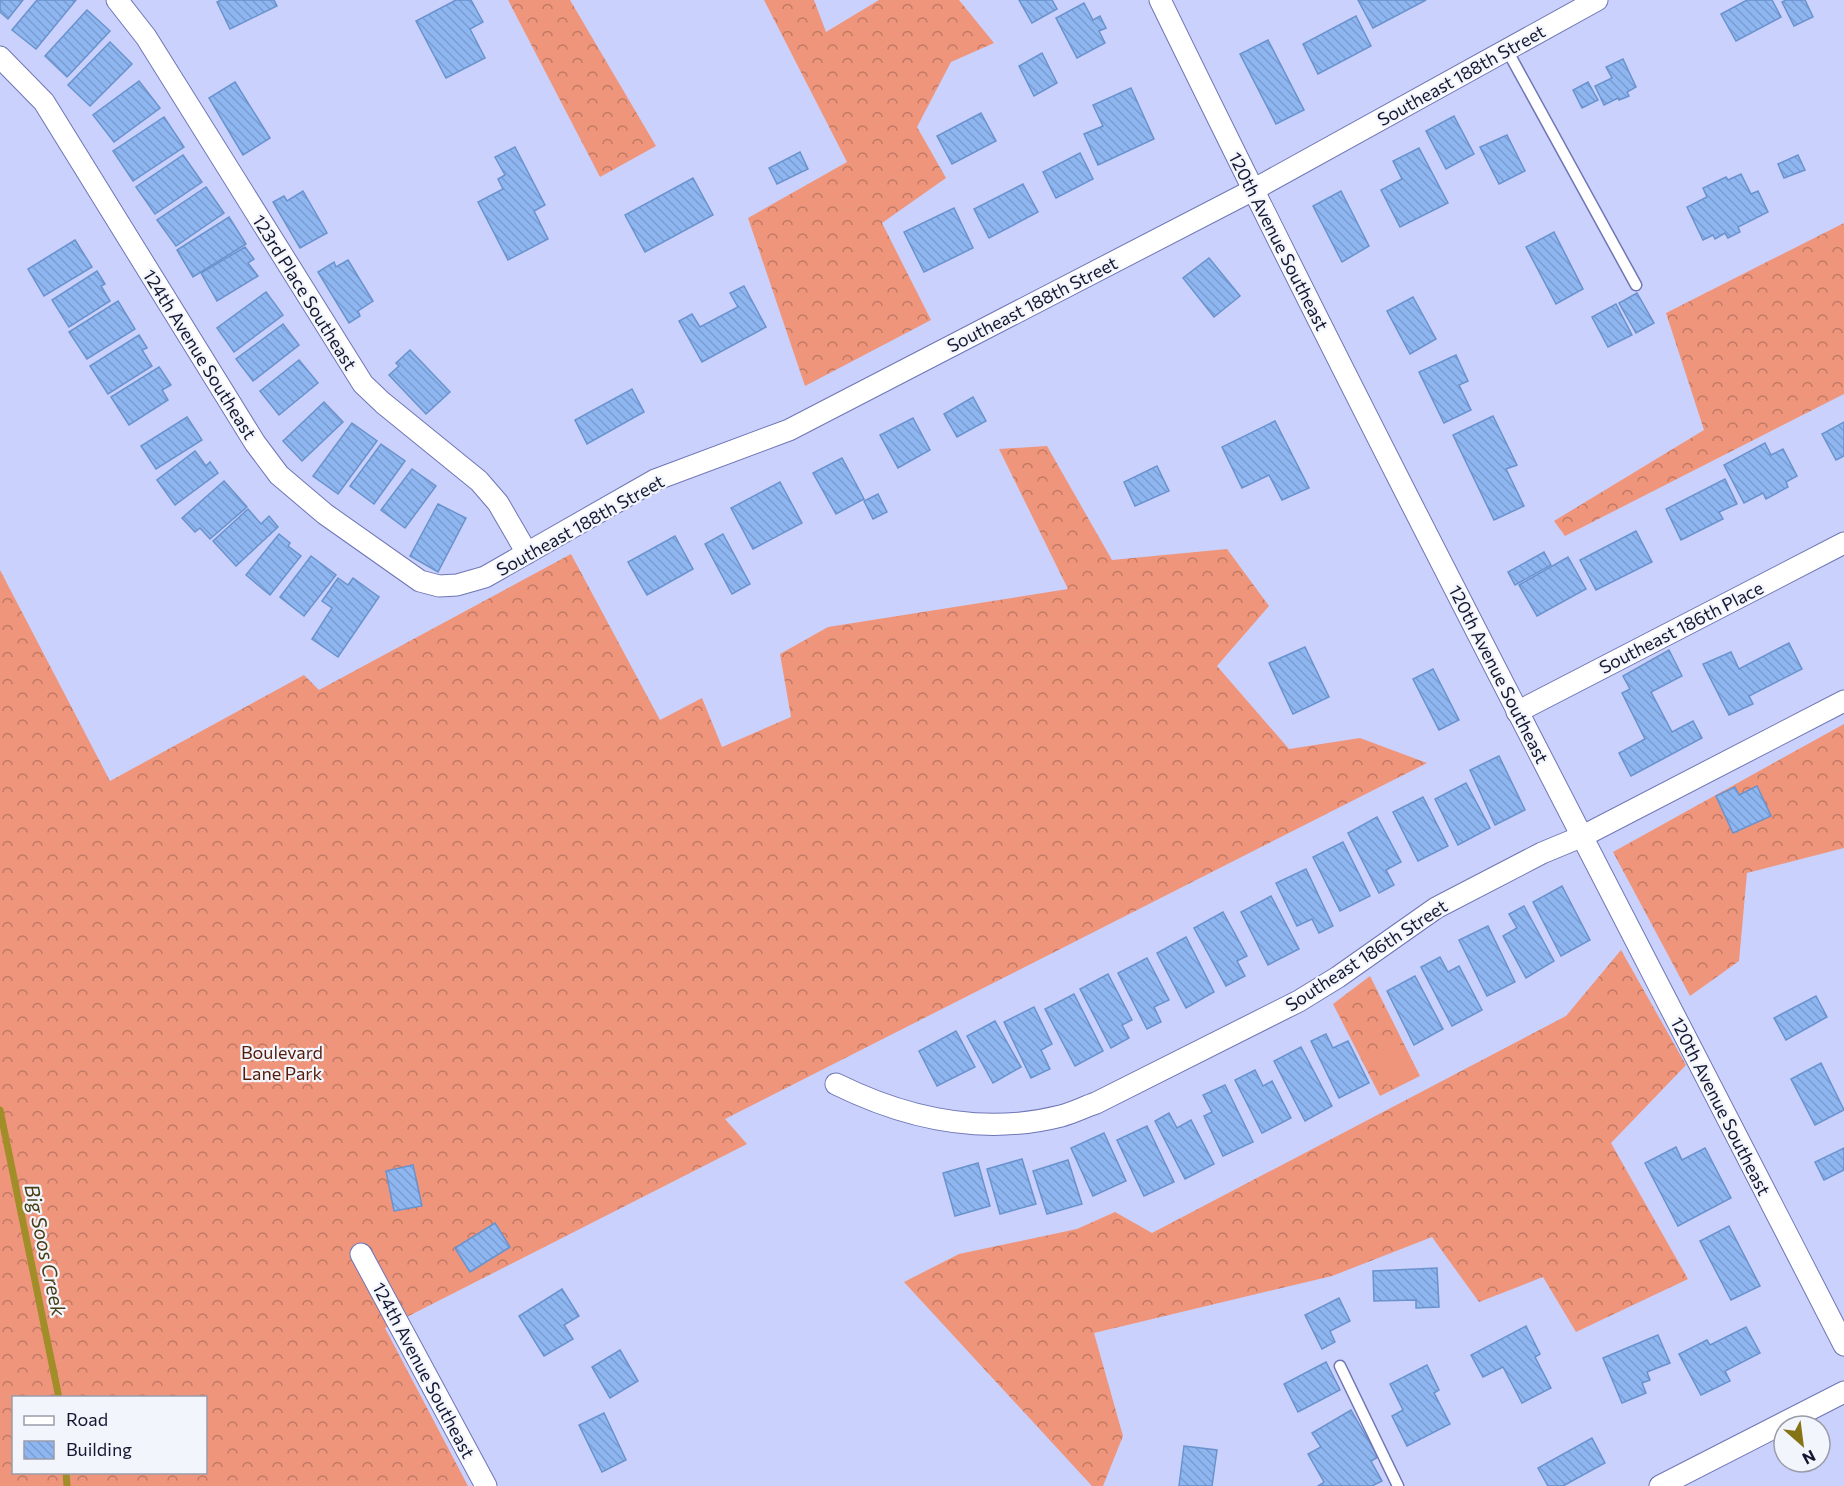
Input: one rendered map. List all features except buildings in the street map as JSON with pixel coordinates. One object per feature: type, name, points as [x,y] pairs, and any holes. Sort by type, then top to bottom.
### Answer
[{"type":"street","name":"123rd Place Southeast","points":[[117,0],[146,37],[363,384],[479,481],[498,503],[527,553]]},
{"type":"street","name":"120th Avenue Southeast","points":[[1160,0],[1253,190],[1517,712],[1844,1345]]},
{"type":"street","name":"Southeast 188th Street","points":[[457,585],[486,577],[655,480],[789,430],[1253,190],[1597,0]]},
{"type":"street","name":"124th Avenue Southeast","points":[[0,57],[44,102],[255,443],[279,475],[325,514],[420,581],[439,586],[457,585]]},
{"type":"street","name":"Southeast 186th Place","points":[[1517,712],[1844,543]]},
{"type":"street","name":"Southeast 186th Street","points":[[836,1084],[872,1101],[918,1116],[981,1125],[1020,1123],[1061,1116],[1096,1103],[1299,1001],[1338,977],[1436,908],[1542,853],[1583,836],[1844,701]]},
{"type":"street","name":"124th Avenue Southeast","points":[[361,1254],[486,1486]]},
{"type":"street","points":[[1660,1486],[1844,1392]]},
{"type":"lane","points":[[1507,50],[1636,285]]},
{"type":"lane","points":[[1340,1366],[1398,1486]]},
{"type":"green space","points":[[508,0],[570,0],[656,146],[600,177]]},
{"type":"green space","points":[[764,0],[814,0],[826,32],[879,0],[959,0],[994,43],[951,62],[917,127],[946,178],[882,223],[931,320],[805,386],[748,218],[847,162]]},
{"type":"green space","points":[[1844,223],[1844,394],[1565,536],[1554,521],[1704,430],[1666,313]]},
{"type":"green space","name":"Boulevard Lane Park","points":[[1047,446],[1112,560],[1227,549],[1269,606],[1217,666],[1289,749],[1360,738],[1427,763],[725,1119],[747,1144],[385,1328],[468,1486],[0,1486],[0,570],[110,781],[304,675],[319,690],[571,554],[660,720],[702,698],[722,747],[791,717],[780,654],[828,627],[1068,589],[999,449]]},
{"type":"green space","points":[[1844,724],[1844,848],[1747,873],[1739,961],[1690,996],[1613,852]]},
{"type":"green space","points":[[1621,950],[1686,1065],[1611,1143],[1688,1279],[1576,1332],[1543,1277],[1479,1302],[1432,1237],[1332,1276],[1094,1333],[1123,1436],[1103,1486],[1092,1486],[904,1282],[959,1254],[1077,1229],[1115,1212],[1152,1233],[1566,1016]]},
{"type":"green space","points":[[1370,976],[1420,1076],[1380,1096],[1333,1004]]},
{"type":"green space","points":[[1398,1041],[1414,1073],[1388,1086],[1372,1055]]},
{"type":"waterway","name":"Big Soos Creek","points":[[0,1110],[59,1396]]},
{"type":"waterway","name":"Big Soos Creek","points":[[66,1474],[67,1486]]}]
